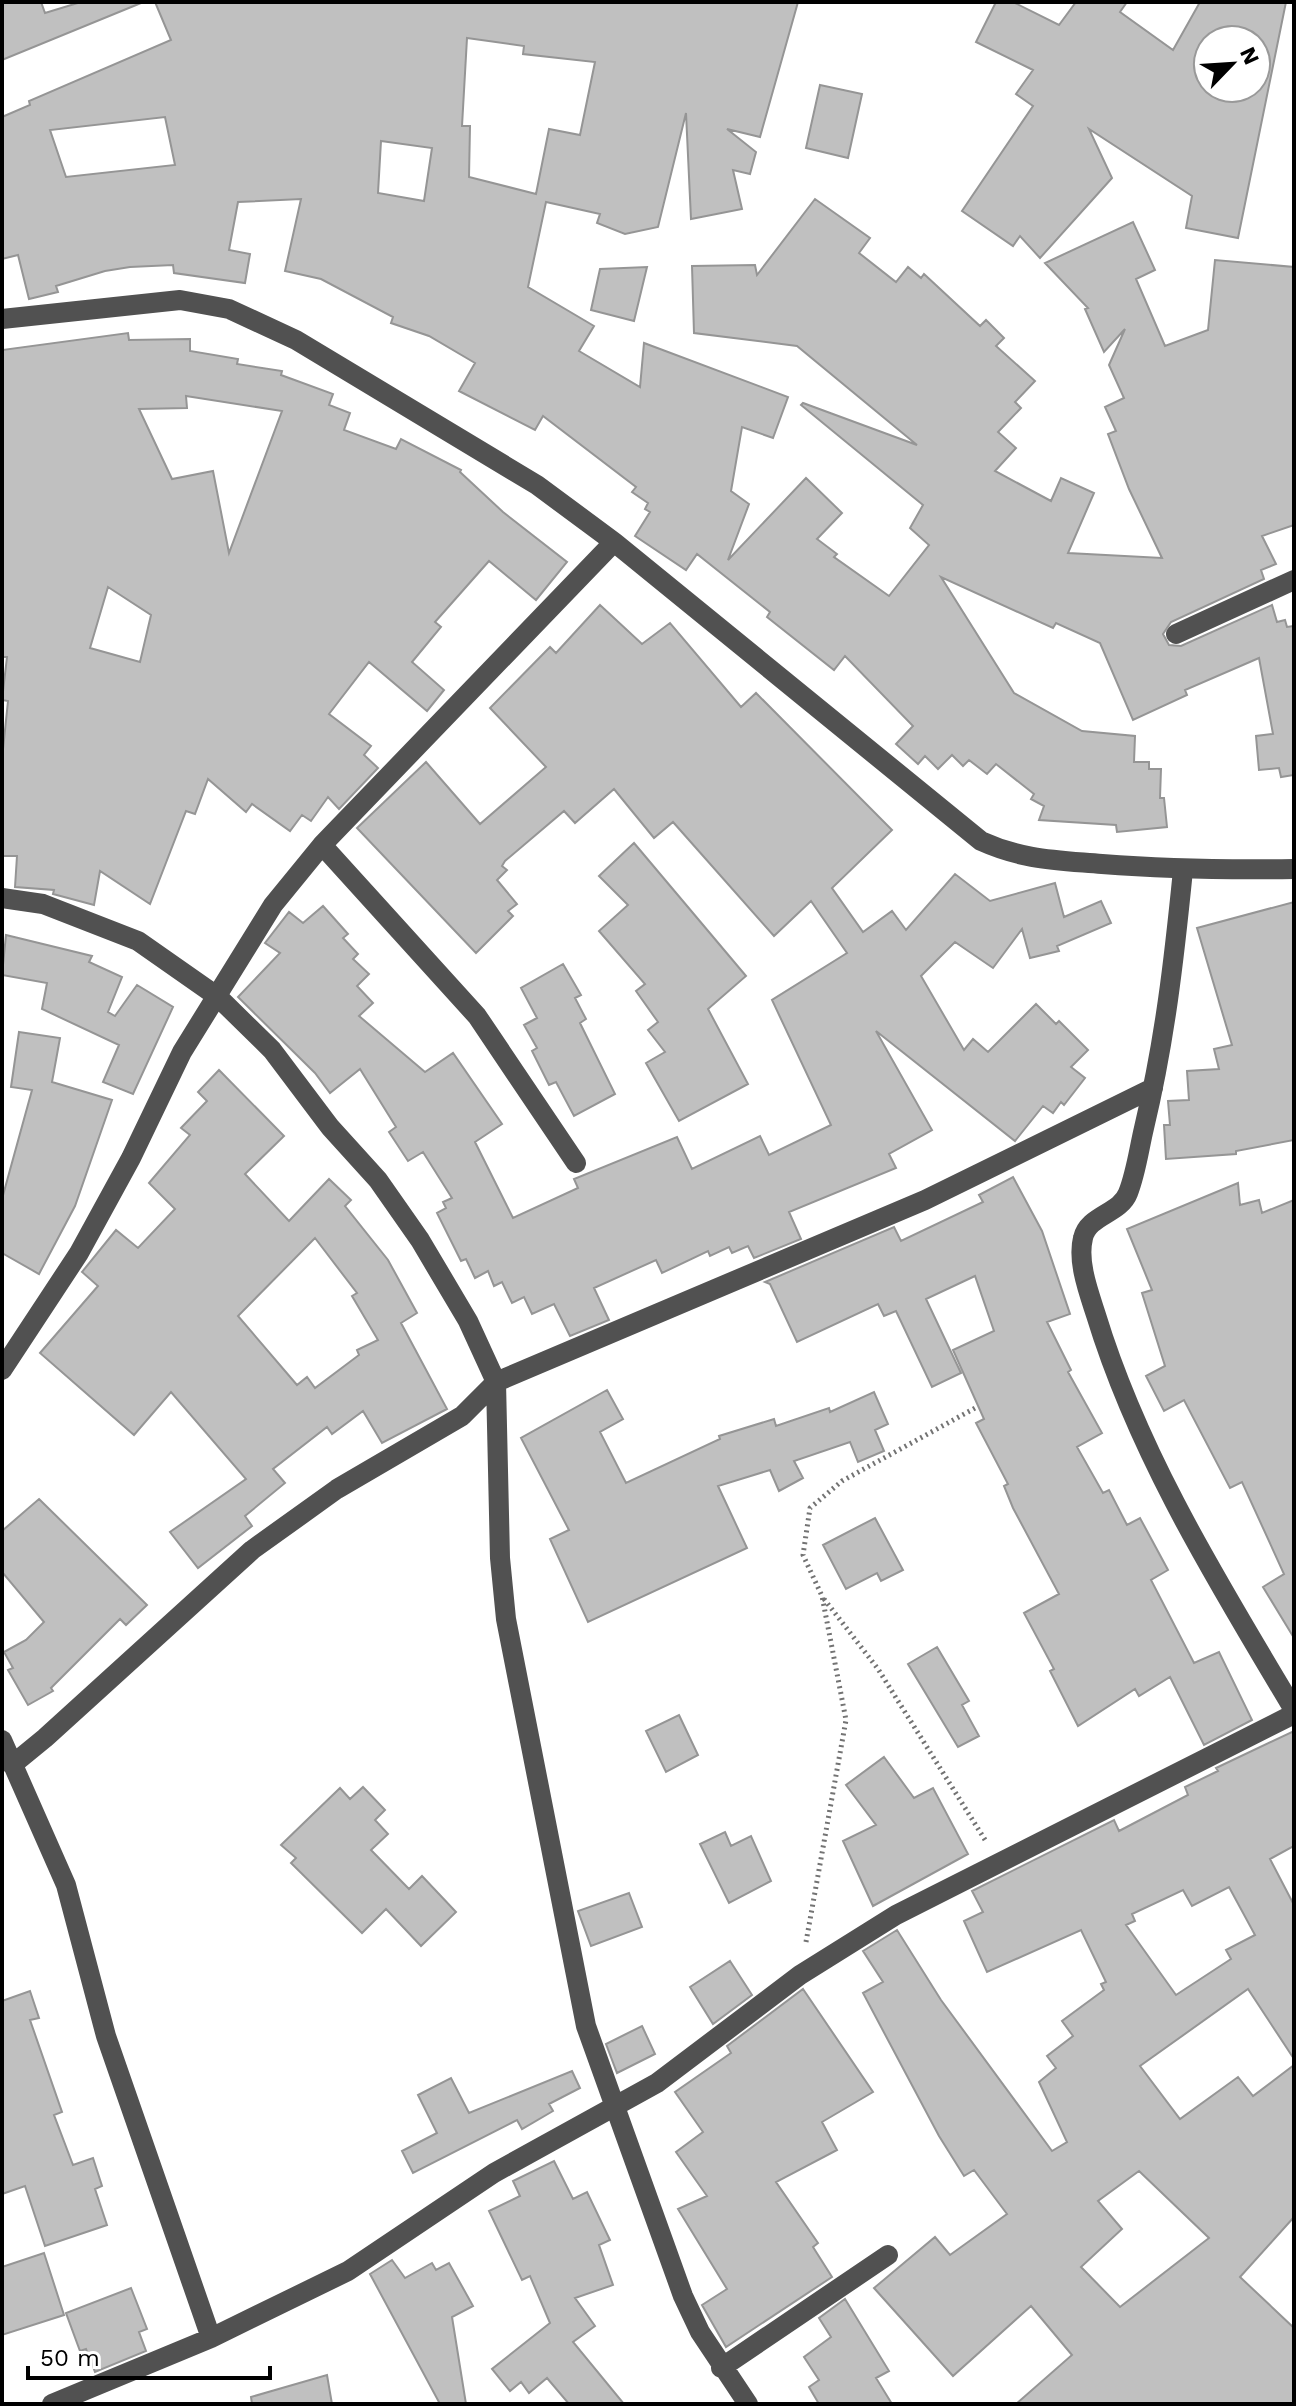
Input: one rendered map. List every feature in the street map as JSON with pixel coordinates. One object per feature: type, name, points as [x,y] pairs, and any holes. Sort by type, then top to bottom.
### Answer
[{"type":"street","points":[[2,319],[169,300],[204,302],[229,309],[345,367],[537,485],[614,542],[981,841],[1014,856],[1183,870],[1294,869]]},
{"type":"street","points":[[2,1370],[79,1253],[131,1158],[182,1052],[273,905],[322,845],[614,542]]},
{"type":"street","points":[[1176,634],[1294,580]]},
{"type":"street","points":[[322,845],[477,1016],[576,1163]]},
{"type":"street","points":[[52,2404],[211,2338],[348,2271],[494,2173],[554,2138],[615,2109],[657,2083],[800,1975],[896,1915],[1294,1712],[1222,1586],[1130,1410],[1086,1281],[1083,1238],[1092,1222],[1111,1212],[1128,1196],[1170,1006],[1183,870]]},
{"type":"street","points":[[4,900],[43,904],[138,941],[218,997],[272,1050],[330,1127],[378,1180],[442,1274],[496,1382],[500,1558],[506,1619],[586,2026],[683,2296],[721,2368],[748,2404]]},
{"type":"street","points":[[211,2338],[106,2036],[66,1885],[5,1752],[45,1738],[252,1550],[337,1489],[462,1416],[496,1382],[925,1200],[1153,1088]]},
{"type":"street","points":[[721,2368],[888,2255]]},
{"type":"path","points":[[977,1407],[842,1481],[810,1508],[803,1555],[822,1596],[878,1669],[999,1861]]},
{"type":"path","points":[[800,1975],[846,1720],[822,1596]]},
{"type":"building","points":[[2,2],[41,2],[45,13],[81,2],[141,3],[2,60]]},
{"type":"building","points":[[155,2],[798,2],[760,137],[727,129],[756,152],[750,174],[733,170],[742,209],[691,219],[686,113],[658,227],[625,234],[597,223],[600,214],[546,202],[528,287],[594,326],[579,351],[640,387],[644,343],[788,397],[773,438],[742,427],[731,491],[749,504],[728,560],[806,478],[842,513],[817,539],[837,554],[834,557],[889,596],[929,545],[910,528],[923,505],[801,405],[803,403],[917,445],[797,346],[694,333],[692,266],[755,265],[757,275],[815,199],[870,238],[859,253],[896,282],[908,267],[921,278],[924,274],[980,326],[986,320],[1004,338],[996,346],[1035,381],[1015,402],[1021,408],[998,432],[1016,448],[995,471],[1051,501],[1061,478],[1094,493],[1068,553],[1162,558],[1129,489],[1108,434],[1116,431],[1105,407],[1124,398],[1109,365],[1125,329],[1104,352],[1085,309],[1088,308],[1045,263],[1133,222],[1155,270],[1136,279],[1165,346],[1208,330],[1215,260],[1294,267],[1294,525],[1262,536],[1276,564],[1261,570],[1264,579],[1171,622],[1163,634],[1169,645],[1181,646],[1272,605],[1277,622],[1285,620],[1287,627],[1294,626],[1294,775],[1281,777],[1279,768],[1259,770],[1256,736],[1273,734],[1259,658],[1185,690],[1187,695],[1133,720],[1100,643],[1056,623],[1053,628],[941,577],[1014,693],[1082,731],[1135,736],[1134,762],[1149,762],[1149,769],[1161,769],[1160,798],[1164,798],[1167,827],[1117,832],[1116,825],[1039,820],[1044,806],[1031,799],[1034,794],[996,764],[987,774],[969,760],[963,766],[952,755],[938,769],[925,756],[918,764],[896,744],[913,726],[845,656],[834,670],[767,617],[770,612],[697,554],[686,570],[635,536],[650,512],[645,509],[648,503],[632,492],[636,487],[543,416],[535,430],[459,391],[475,363],[429,336],[391,323],[393,317],[321,279],[285,271],[301,199],[238,202],[229,250],[250,254],[245,283],[174,273],[173,265],[130,267],[56,286],[58,292],[29,299],[18,255],[2,259],[2,117],[30,105],[29,101],[171,40]],"holes":[[[467,38],[524,46],[523,54],[595,62],[580,135],[549,129],[536,194],[469,177],[470,126],[462,126]],[[165,117],[175,165],[66,177],[50,130]],[[381,141],[432,148],[424,201],[378,193]]]},
{"type":"building","points":[[996,2],[1013,2],[1059,25],[1076,2],[1127,2],[1120,12],[1173,50],[1200,2],[1286,2],[1272,71],[1272,24],[1192,24],[1192,104],[1265,104],[1238,238],[1186,228],[1192,196],[1089,129],[1112,178],[1040,258],[1020,236],[1013,246],[962,211],[1033,106],[1016,94],[1033,70],[976,42]]},
{"type":"building","points":[[820,85],[862,94],[848,158],[806,148]]},
{"type":"building","points":[[647,267],[634,321],[591,310],[600,269]]},
{"type":"building","points":[[128,333],[129,340],[190,339],[190,351],[238,359],[237,364],[282,371],[281,375],[333,394],[329,405],[350,413],[344,430],[396,449],[401,439],[461,470],[503,512],[567,562],[536,600],[489,561],[435,622],[441,627],[412,662],[444,690],[427,711],[369,662],[329,714],[371,746],[364,755],[378,768],[339,809],[328,797],[311,821],[302,815],[290,831],[252,804],[246,812],[208,779],[195,814],[186,811],[150,904],[100,871],[94,905],[53,894],[54,890],[15,887],[17,856],[2,856],[2,759],[8,701],[2,700],[7,657],[2,657],[2,350]],"holes":[[[186,396],[282,411],[229,553],[213,471],[172,479],[139,409],[187,408]],[[108,587],[151,615],[140,662],[90,648]]]},
{"type":"building","points":[[600,605],[642,644],[670,623],[741,707],[756,693],[892,830],[832,888],[863,932],[892,911],[906,930],[955,874],[990,901],[1055,883],[1064,917],[1101,901],[1111,923],[1057,946],[1059,951],[1030,958],[1022,929],[993,968],[955,942],[921,976],[964,1050],[973,1039],[988,1052],[1036,1004],[1056,1024],[1059,1021],[1088,1050],[1071,1067],[1085,1078],[1064,1105],[1061,1102],[1053,1113],[1043,1106],[1015,1141],[876,1031],[932,1130],[889,1154],[896,1168],[789,1212],[801,1239],[754,1258],[748,1246],[732,1253],[729,1247],[710,1256],[708,1251],[662,1273],[656,1260],[594,1288],[609,1320],[570,1336],[554,1304],[532,1314],[524,1297],[512,1303],[502,1282],[494,1286],[488,1271],[475,1278],[466,1259],[461,1261],[437,1213],[446,1208],[443,1202],[452,1198],[423,1152],[408,1161],[389,1132],[396,1127],[360,1069],[330,1093],[315,1073],[238,997],[280,953],[265,943],[289,912],[303,923],[323,906],[348,934],[343,938],[358,954],[353,959],[369,974],[357,986],[373,1003],[359,1016],[425,1072],[453,1053],[502,1124],[475,1142],[513,1218],[578,1188],[574,1179],[677,1137],[692,1169],[760,1136],[769,1155],[831,1125],[772,1000],[847,953],[811,901],[774,936],[673,822],[654,838],[614,789],[575,823],[564,811],[505,861],[502,866],[507,870],[497,880],[517,904],[508,911],[513,916],[476,953],[357,828],[426,762],[480,824],[546,767],[490,708],[550,647],[556,653]]},
{"type":"building","points":[[634,843],[746,976],[708,1009],[748,1084],[679,1121],[646,1063],[665,1052],[648,1030],[658,1022],[636,991],[645,984],[599,931],[628,905],[599,876]]},
{"type":"building","points":[[1294,902],[1294,1140],[1236,1151],[1236,1154],[1166,1159],[1164,1125],[1170,1125],[1168,1101],[1189,1100],[1187,1071],[1219,1069],[1214,1049],[1232,1045],[1197,928]]},
{"type":"building","points":[[6,935],[92,956],[89,962],[122,977],[108,1012],[115,1016],[137,985],[173,1007],[133,1094],[103,1082],[119,1045],[42,1009],[47,983],[2,975]]},
{"type":"building","points":[[563,964],[581,995],[575,998],[586,1019],[580,1023],[615,1094],[574,1116],[556,1082],[549,1085],[532,1051],[537,1048],[524,1025],[537,1018],[521,988]]},
{"type":"building","points":[[19,1032],[60,1038],[52,1082],[112,1100],[75,1206],[39,1274],[2,1253],[2,1199],[32,1090],[11,1087]]},
{"type":"building","points":[[219,1070],[284,1136],[245,1174],[289,1221],[329,1179],[351,1200],[345,1206],[388,1260],[417,1313],[401,1323],[447,1409],[382,1443],[363,1411],[332,1434],[327,1427],[273,1469],[285,1483],[245,1516],[252,1526],[198,1568],[170,1532],[246,1479],[171,1392],[134,1435],[40,1353],[98,1286],[82,1272],[116,1230],[138,1248],[175,1209],[149,1183],[190,1135],[181,1128],[207,1101],[198,1092]],"holes":[[[315,1238],[357,1293],[352,1296],[378,1340],[357,1350],[359,1355],[315,1388],[307,1377],[297,1385],[238,1316]]]},
{"type":"building","points":[[1013,1177],[1042,1231],[1070,1314],[1047,1322],[1071,1370],[1068,1372],[1102,1433],[1077,1447],[1103,1493],[1109,1490],[1127,1525],[1140,1518],[1168,1570],[1151,1580],[1194,1663],[1219,1652],[1252,1720],[1204,1745],[1170,1677],[1139,1696],[1135,1689],[1078,1726],[1050,1671],[1054,1669],[1024,1613],[1059,1594],[1013,1508],[1004,1486],[1008,1484],[976,1423],[984,1419],[953,1350],[994,1331],[975,1276],[926,1299],[961,1373],[932,1387],[896,1311],[884,1316],[878,1304],[797,1342],[770,1284],[765,1282],[894,1227],[901,1241],[983,1202],[979,1195]]},
{"type":"building","points":[[1238,1183],[1240,1205],[1259,1200],[1262,1213],[1294,1200],[1294,1638],[1263,1587],[1284,1574],[1242,1482],[1230,1488],[1184,1400],[1164,1411],[1146,1376],[1165,1366],[1142,1293],[1152,1290],[1127,1229]]},
{"type":"building","points":[[607,1390],[623,1419],[600,1432],[626,1483],[720,1439],[719,1436],[774,1419],[776,1426],[829,1408],[830,1412],[874,1392],[888,1424],[875,1430],[884,1451],[858,1462],[850,1442],[794,1461],[803,1478],[779,1491],[770,1470],[718,1486],[747,1548],[588,1622],[550,1539],[569,1530],[521,1438]]},
{"type":"building","points":[[39,1499],[147,1605],[126,1625],[120,1619],[51,1688],[53,1691],[28,1705],[8,1670],[13,1668],[4,1652],[26,1640],[44,1622],[2,1572],[2,1531]]},
{"type":"building","points":[[875,1518],[903,1570],[881,1581],[877,1573],[846,1589],[823,1545]]},
{"type":"building","points":[[937,1647],[969,1701],[962,1705],[979,1736],[958,1747],[908,1664]]},
{"type":"building","points":[[679,1715],[698,1755],[666,1772],[646,1731]]},
{"type":"building","points":[[1294,1731],[1294,1846],[1270,1859],[1294,1905],[1294,2059],[1248,1989],[1140,2066],[1180,2119],[1238,2077],[1253,2096],[1294,2065],[1294,2217],[1240,2277],[1294,2328],[1294,2404],[1016,2404],[1072,2355],[1031,2306],[953,2376],[874,2288],[935,2237],[950,2255],[1007,2214],[974,2170],[964,2176],[939,2136],[863,1993],[883,1982],[863,1951],[897,1930],[941,2000],[1052,2151],[1067,2142],[1039,2082],[1056,2068],[1047,2056],[1073,2036],[1062,2021],[1104,1990],[1101,1984],[1106,1982],[1081,1930],[987,1972],[964,1921],[983,1912],[972,1891],[1114,1820],[1119,1831],[1188,1795],[1185,1787],[1218,1771],[1216,1768]],"holes":[[[1229,1887],[1255,1935],[1226,1950],[1231,1959],[1176,1995],[1126,1925],[1135,1921],[1132,1914],[1183,1890],[1192,1906]],[[1139,2171],[1209,2238],[1120,2307],[1081,2267],[1122,2229],[1098,2201]]]},
{"type":"building","points":[[884,1757],[914,1798],[933,1788],[968,1854],[873,1906],[843,1841],[876,1825],[846,1785]]},
{"type":"building","points":[[363,1787],[385,1810],[375,1820],[388,1834],[371,1850],[409,1889],[422,1876],[456,1912],[421,1946],[386,1909],[362,1933],[291,1863],[296,1858],[281,1845],[340,1788],[350,1799]]},
{"type":"building","points":[[725,1832],[731,1846],[751,1836],[771,1881],[729,1903],[700,1844]]},
{"type":"building","points":[[629,1893],[642,1927],[591,1946],[578,1911]]},
{"type":"building","points":[[730,1961],[752,1995],[713,2024],[690,1987]]},
{"type":"building","points":[[803,1989],[873,2092],[822,2122],[837,2150],[776,2182],[818,2243],[813,2247],[832,2277],[726,2347],[702,2305],[727,2289],[678,2209],[707,2196],[676,2152],[703,2132],[675,2092],[731,2053],[727,2046]]},
{"type":"building","points":[[30,1991],[39,2018],[30,2020],[62,2112],[54,2115],[73,2165],[93,2158],[102,2186],[95,2189],[107,2225],[45,2246],[25,2186],[2,2194],[2,2001]]},
{"type":"building","points":[[642,2026],[655,2054],[617,2073],[606,2044]]},
{"type":"building","points":[[572,2071],[580,2088],[549,2104],[553,2111],[522,2129],[517,2120],[413,2173],[402,2151],[437,2133],[418,2095],[451,2078],[469,2113]]},
{"type":"building","points":[[554,2161],[573,2199],[587,2192],[610,2240],[599,2245],[613,2285],[575,2298],[595,2326],[573,2342],[624,2404],[569,2404],[547,2378],[529,2393],[521,2382],[510,2391],[492,2369],[550,2323],[530,2276],[522,2280],[489,2211],[520,2196],[513,2181]]},
{"type":"building","points":[[44,2253],[64,2315],[2,2335],[2,2267]]},
{"type":"building","points":[[392,2260],[405,2278],[432,2263],[436,2270],[449,2263],[473,2306],[452,2317],[466,2404],[440,2404],[370,2274]]},
{"type":"building","points":[[131,2288],[147,2329],[139,2332],[146,2351],[95,2372],[86,2349],[80,2351],[66,2313]]},
{"type":"building","points":[[845,2299],[889,2371],[876,2378],[892,2404],[819,2404],[809,2387],[819,2380],[804,2357],[831,2337],[819,2318]]},
{"type":"building","points":[[327,2375],[332,2404],[252,2404],[251,2397]]}]
